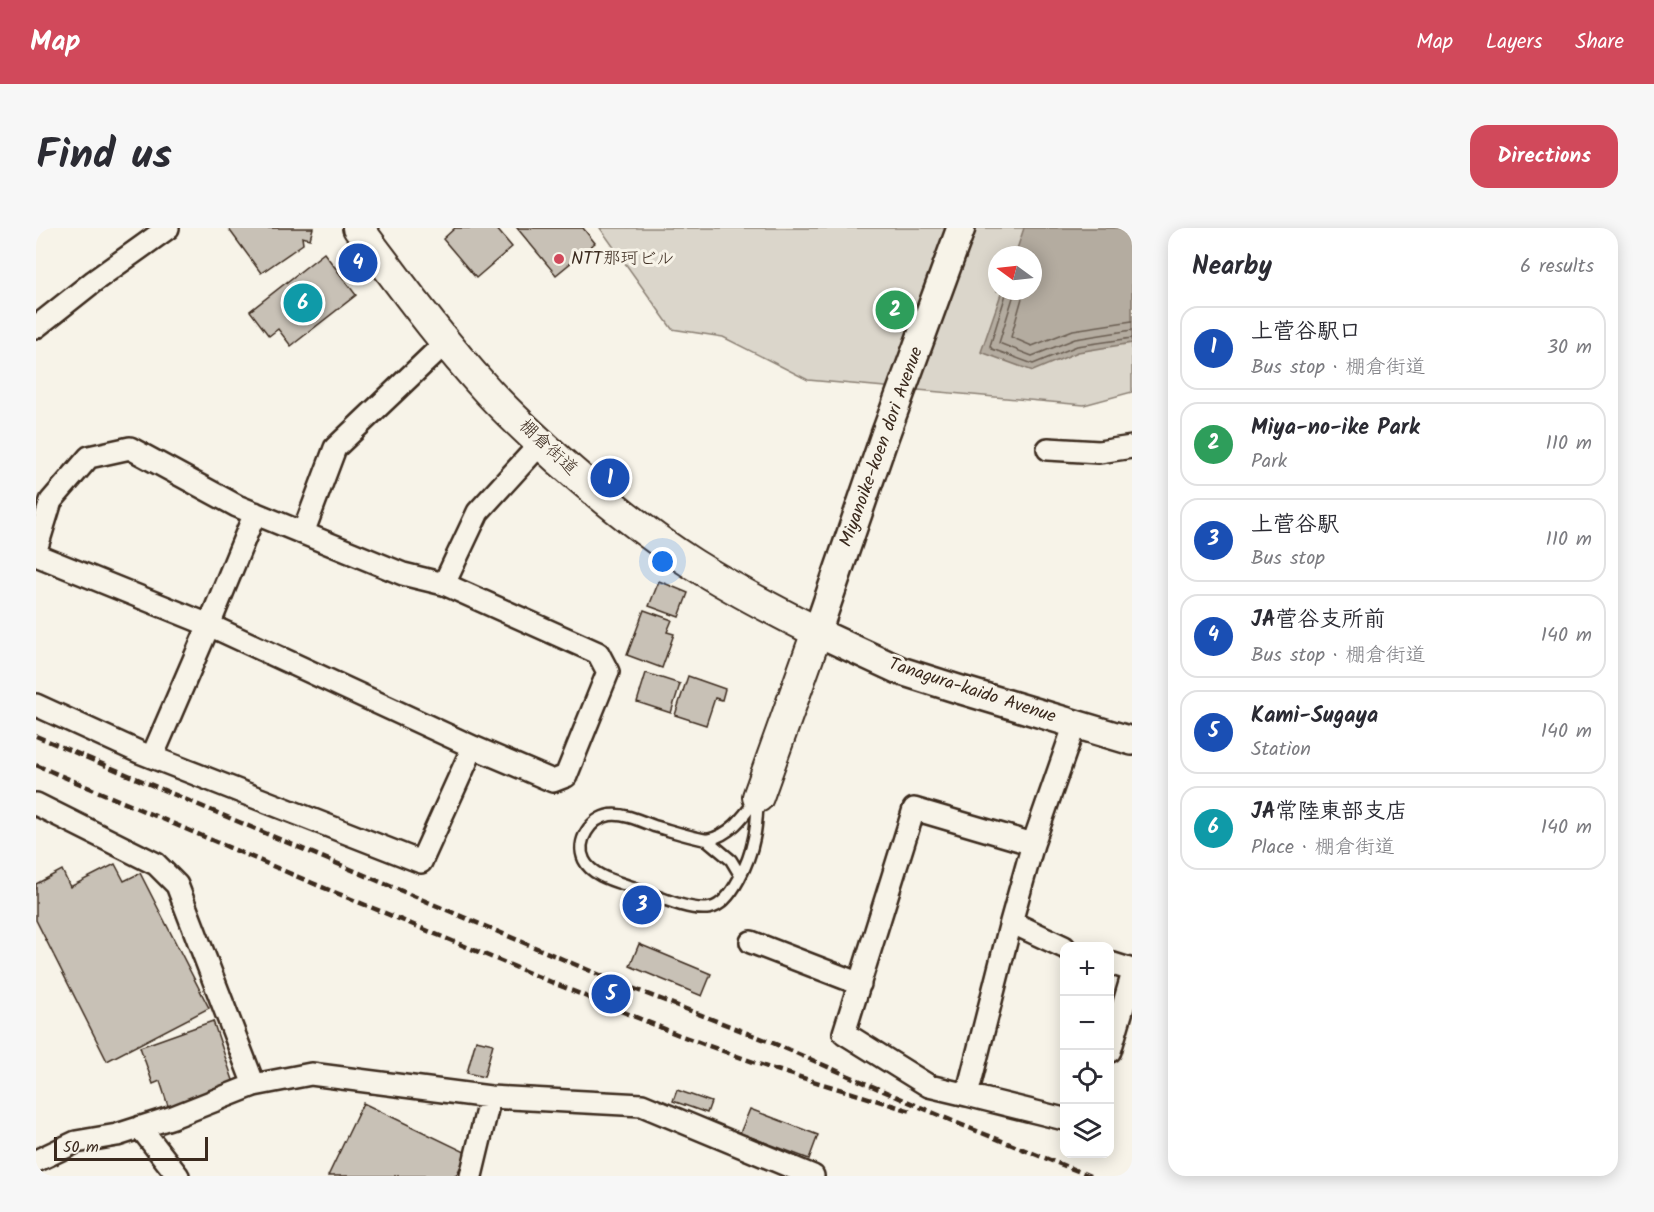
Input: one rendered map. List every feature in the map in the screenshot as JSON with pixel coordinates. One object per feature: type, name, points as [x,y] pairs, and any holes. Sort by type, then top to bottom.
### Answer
[{"type":"main road","name":"棚倉街道","points":[[358,228],[446,343],[487,390],[541,443],[626,516],[692,564],[756,601],[817,632]]},
{"type":"main road","points":[[758,797],[817,632]]},
{"type":"street","points":[[36,327],[94,281],[168,228]]},
{"type":"street","name":"Miyanoike-koen dori Avenue","points":[[817,632],[885,435],[961,228]]},
{"type":"street","points":[[303,533],[335,448],[446,343]]},
{"type":"street","points":[[444,584],[478,512],[541,443]]},
{"type":"street","points":[[1048,449],[1099,452],[1132,447]]},
{"type":"street","points":[[36,550],[51,501],[89,457],[130,448],[237,506],[403,574],[444,584],[598,653],[608,672],[566,776],[553,781],[473,747],[209,625],[36,555]]},
{"type":"street","points":[[152,757],[255,513]]},
{"type":"street","name":"Tanagura-kaido Avenue","points":[[817,632],[902,670],[1132,741]]},
{"type":"street","points":[[36,705],[152,757],[421,862],[473,747]]},
{"type":"street","points":[[967,1095],[1033,844],[1075,724]]},
{"type":"street","points":[[36,804],[156,864],[177,885],[255,1084]]},
{"type":"street","points":[[1033,844],[914,808],[844,1033],[929,1086],[1060,1118]]},
{"type":"street","points":[[1011,922],[1060,945]]},
{"type":"street","points":[[751,942],[860,984]]},
{"type":"street","points":[[1114,964],[1132,970]]},
{"type":"street","points":[[1110,1050],[1132,976]]},
{"type":"street","points":[[36,1161],[76,1142],[117,1135],[173,1117],[255,1084],[311,1074],[490,1097],[642,1105],[813,1176]]},
{"type":"street","points":[[471,1176],[490,1097]]},
{"type":"street","points":[[140,1127],[178,1176]]},
{"type":"lane","points":[[707,840],[720,837],[742,819],[758,797]]},
{"type":"lane","points":[[741,875],[731,860],[707,840],[613,814],[602,817],[592,824],[584,836],[583,859],[590,869],[608,878],[695,908],[708,909],[718,906],[729,896],[741,875],[754,839],[758,797]]},
{"type":"shaded area","points":[[600,228],[1132,228],[1132,392],[1084,405],[808,380],[723,337],[672,329]]},
{"type":"water","points":[[1024,228],[1132,228],[1132,343],[1078,352],[1033,371],[981,352],[999,300],[1042,300],[1042,246],[1018,246]]},
{"type":"building","points":[[228,228],[313,228],[310,239],[302,237],[303,244],[261,273]]},
{"type":"building","points":[[455,228],[496,228],[512,247],[476,278],[443,239]]},
{"type":"building","name":"NTT那珂ビル","points":[[517,228],[583,228],[595,243],[556,275]]},
{"type":"building","points":[[324,253],[356,295],[291,346],[278,329],[269,336],[250,311]]},
{"type":"building","points":[[659,581],[688,593],[679,617],[649,606]]},
{"type":"building","points":[[644,610],[672,620],[667,632],[674,634],[662,668],[627,655]]},
{"type":"building","points":[[646,673],[680,684],[671,713],[637,702]]},
{"type":"building","points":[[688,676],[725,689],[722,700],[715,698],[706,725],[675,715]]},
{"type":"building","points":[[115,864],[124,881],[140,873],[209,1008],[107,1061],[36,920],[36,884],[62,870],[70,887]]},
{"type":"building","points":[[639,944],[711,974],[702,996],[630,966]]},
{"type":"building","points":[[213,1021],[235,1086],[169,1109],[160,1081],[153,1084],[140,1047]]},
{"type":"building","points":[[476,1040],[493,1044],[484,1077],[467,1073]]},
{"type":"building","points":[[677,1090],[711,1102],[707,1113],[673,1101]]},
{"type":"building","points":[[363,1103],[467,1153],[456,1176],[328,1176]]},
{"type":"building","points":[[750,1109],[818,1135],[809,1159],[740,1133]]},
{"type":"railway","points":[[36,736],[619,983],[773,1043],[957,1123],[1090,1176]]},
{"type":"railway","points":[[36,765],[679,1035],[767,1067],[911,1111]]},
{"type":"place","name":"NTT那珂ビル","points":[[559,259]]},
{"type":"place","name":"JA菅谷支所前","points":[[358,263]]},
{"type":"place","name":"JA常陸東部支店","points":[[303,303]]},
{"type":"place","name":"Miya-no-ike Park","points":[[895,310]]},
{"type":"place","name":"上菅谷駅口","points":[[610,478]]},
{"type":"place","name":"上菅谷駅","points":[[642,905]]},
{"type":"place","name":"Kami-Sugaya","points":[[611,994]]}]
